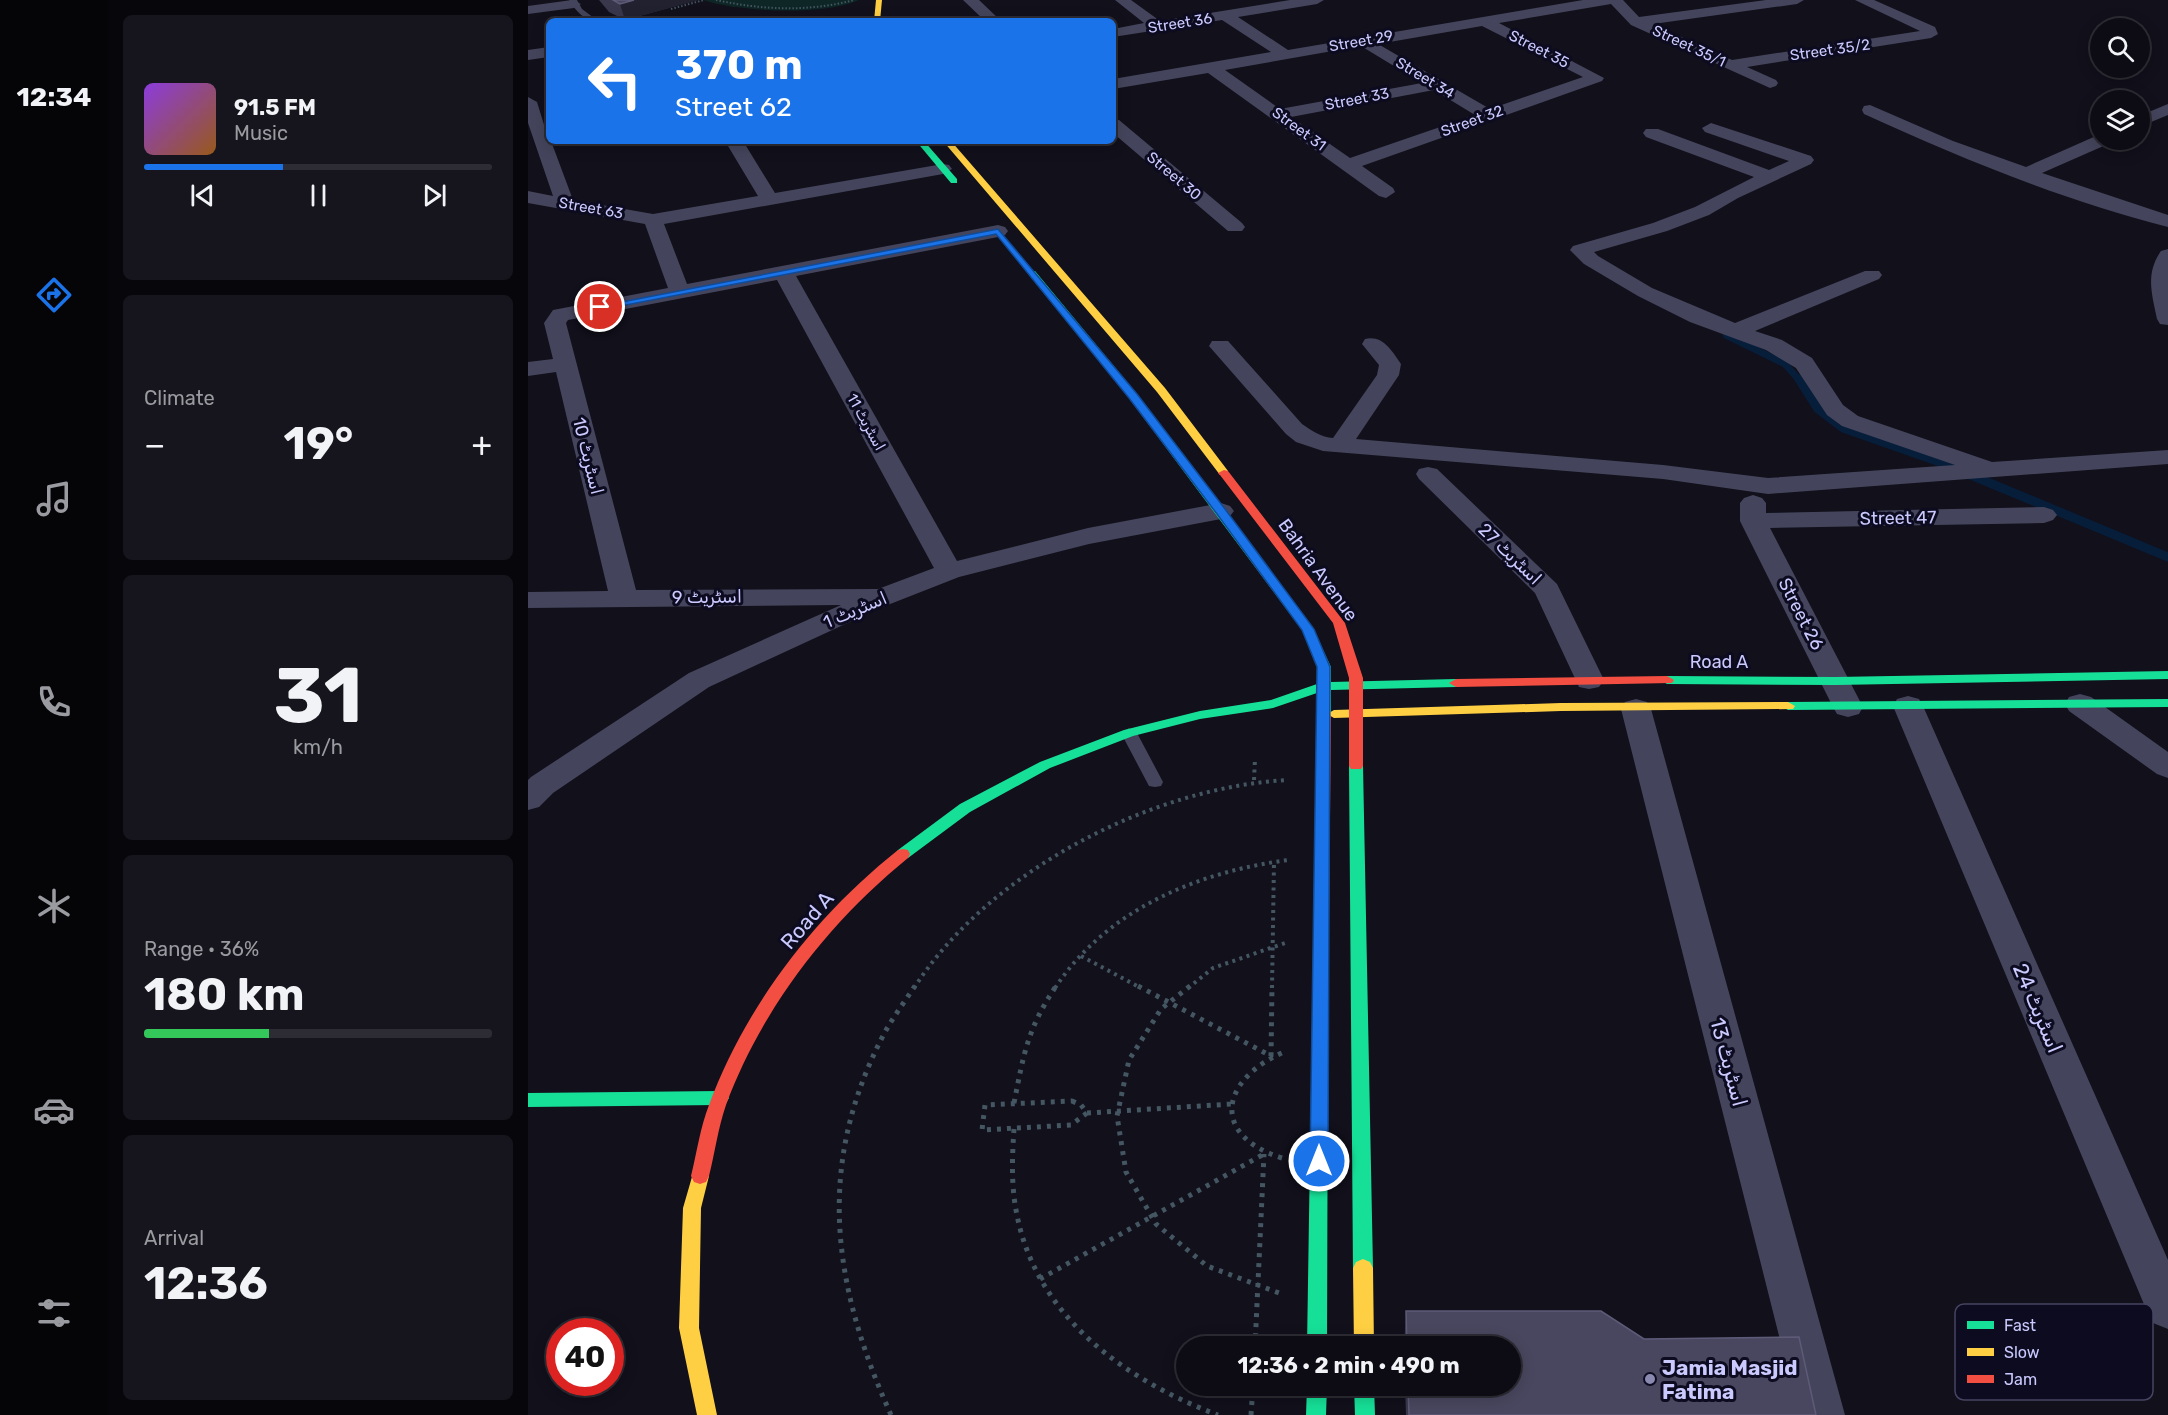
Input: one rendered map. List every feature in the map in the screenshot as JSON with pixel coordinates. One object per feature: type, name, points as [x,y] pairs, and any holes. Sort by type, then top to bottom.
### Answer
[{"type":"street","points":[[877,18],[879,0]]},
{"type":"street","points":[[970,0],[991,18]]},
{"type":"street","points":[[1122,0],[1157,26]]},
{"type":"street","name":"Street 36","points":[[1116,33],[1225,15],[1280,3],[1317,0]]},
{"type":"street","name":"Street 29","points":[[1116,83],[1608,0]]},
{"type":"street","name":"Street 35/1","points":[[1615,0],[1636,22],[1770,83]]},
{"type":"street","points":[[1636,22],[1797,0]]},
{"type":"street","name":"Street 35/2","points":[[1729,65],[1931,34],[1930,30],[1862,0]]},
{"type":"street","points":[[528,10],[573,2]]},
{"type":"street","points":[[1225,15],[1284,54]]},
{"type":"street","name":"Street 35","points":[[1482,20],[1596,78]]},
{"type":"street","name":"Street 34","points":[[1363,41],[1488,115]]},
{"type":"street","points":[[528,55],[546,52]]},
{"type":"street","name":"Street 31","points":[[1211,67],[1386,192]]},
{"type":"street","name":"Street 32","points":[[1348,165],[1596,78]]},
{"type":"street","name":"Street 33","points":[[1278,114],[1437,84]]},
{"type":"street","points":[[546,99],[528,102],[565,204]]},
{"type":"street","points":[[2150,117],[2168,109]]},
{"type":"street","points":[[1870,110],[1947,145],[2088,196],[2168,221]]},
{"type":"street","name":"Street 30","points":[[1116,127],[1235,227]]},
{"type":"street","points":[[1711,128],[1805,160],[1681,219],[1580,250],[1591,260],[1646,292],[1698,317],[1774,345],[1804,363],[1836,410],[1850,421],[1988,471]]},
{"type":"street","points":[[1652,133],[1685,147],[1770,176]]},
{"type":"street","points":[[736,144],[770,198]]},
{"type":"street","points":[[922,144],[965,194]]},
{"type":"street","name":"Bahria Avenue","points":[[950,144],[1161,390],[1339,622],[1356,667],[1364,1336]]},
{"type":"street","points":[[2028,173],[2090,145]]},
{"type":"street","points":[[943,169],[653,220],[680,292],[998,231]]},
{"type":"street","name":"Street 63","points":[[528,197],[653,220]]},
{"type":"street","points":[[2168,255],[2159,281],[2168,319]]},
{"type":"street","points":[[1023,261],[1133,396],[1221,511],[1308,629],[1323,667],[1324,686],[1314,712],[1322,858],[1317,1336]]},
{"type":"street","name":"اسٹریٹ 11","points":[[784,273],[949,571]]},
{"type":"street","points":[[1738,330],[1872,275]]},
{"type":"street","name":"اسٹریٹ 10","points":[[624,598],[555,323],[561,315],[680,292]]},
{"type":"street","points":[[1340,446],[1388,375],[1390,364],[1372,344]]},
{"type":"street","points":[[1220,346],[1294,429],[1304,437],[1323,444],[1340,446],[1663,472],[1768,486],[2168,457]]},
{"type":"street","points":[[528,369],[565,364]]},
{"type":"street","name":"اسٹریٹ 27","points":[[1428,474],[1547,590],[1589,680]]},
{"type":"street","points":[[1753,521],[1753,500],[1768,486]]},
{"type":"street","name":"اسٹریٹ 1","points":[[528,799],[542,785],[699,680],[887,596],[949,571],[1088,536],[1221,511]]},
{"type":"street","name":"Street 47","points":[[1753,521],[2044,514]]},
{"type":"street","name":"Street 26","points":[[1753,521],[1848,707]]},
{"type":"street","name":"اسٹریٹ 9","points":[[528,600],[887,596]]},
{"type":"street","name":"Road A","points":[[707,1415],[689,1328],[692,1208],[720,1098],[765,1008],[822,929],[890,863],[975,803],[1045,765],[1129,733],[1200,715],[1273,705],[1324,686],[1589,680],[1836,681],[2168,675]]},
{"type":"street","name":"Road A","points":[[1273,705],[1314,712],[1355,715],[1561,707],[1636,709],[2168,703]]},
{"type":"street","points":[[2080,704],[2168,767]]},
{"type":"street","name":"اسٹریٹ 24","points":[[1908,706],[2168,1309]]},
{"type":"street","name":"اسٹریٹ 13","points":[[1636,709],[1822,1415]]},
{"type":"street","points":[[528,1100],[720,1098]]},
{"type":"street","points":[[1316,1415],[1317,1396]]},
{"type":"street","points":[[1364,1396],[1365,1415]]},
{"type":"lane","points":[[573,2],[591,18]]},
{"type":"lane","points":[[1129,733],[1155,782]]},
{"type":"path","points":[[716,0],[747,6],[787,8],[855,0]]},
{"type":"path","points":[[891,1415],[863,1355],[844,1287],[838,1220],[845,1146],[858,1095],[882,1038],[913,986],[950,940],[993,899],[1030,871],[1090,834],[1143,811],[1198,793],[1254,780],[1255,759]]},
{"type":"path","points":[[1014,1104],[1024,1049],[1047,1000],[1081,956],[1123,919],[1172,891],[1226,871],[1274,861],[1322,858]]},
{"type":"path","points":[[1271,1056],[1274,861]]},
{"type":"path","points":[[1318,1298],[1258,1288],[1226,1276],[1196,1260],[1171,1240],[1150,1218],[1134,1193],[1123,1166],[1117,1139],[1115,1111],[1126,1063],[1146,1028],[1167,1002],[1205,973],[1249,952],[1273,945],[1321,939]]},
{"type":"path","points":[[1081,956],[1271,1056]]},
{"type":"path","points":[[1319,1161],[1294,1160],[1264,1154],[1242,1136],[1234,1121],[1232,1104],[1235,1089],[1243,1076],[1256,1064],[1288,1051],[1320,1051]]},
{"type":"path","points":[[1087,1113],[1081,1105],[1072,1101],[985,1105],[981,1130],[1071,1125],[1087,1113],[1232,1104]]},
{"type":"path","points":[[1014,1129],[1011,1179],[1020,1230],[1040,1279],[1075,1328],[1124,1371],[1183,1404],[1218,1415]]},
{"type":"path","points":[[1040,1279],[1264,1154]]},
{"type":"path","points":[[1256,1336],[1264,1154]]},
{"type":"path","points":[[1251,1415],[1252,1396]]},
{"type":"green space","points":[[703,0],[859,0],[825,8],[781,10],[737,7]]},
{"type":"building","points":[[613,0],[634,0],[620,4]]},
{"type":"building","points":[[1406,1311],[1601,1311],[1644,1339],[1799,1337],[1816,1415],[1409,1415],[1408,1396],[1521,1396],[1521,1336],[1407,1336]]},
{"type":"waterway","points":[[1726,335],[1785,364],[1800,381]]},
{"type":"waterway","points":[[1799,379],[1818,409],[1843,428],[1937,461],[2168,557]]},
{"type":"traffic: fast","points":[[923,144],[954,181]]},
{"type":"traffic: fast","points":[[1032,273],[1133,396],[1308,629],[1324,667],[1324,716]]},
{"type":"traffic: fast","points":[[1667,680],[1836,681],[2168,675]]},
{"type":"traffic: fast","points":[[903,854],[965,808],[1045,765],[1129,733],[1200,715],[1273,704],[1324,686],[1456,683]]},
{"type":"traffic: fast","points":[[1788,706],[2168,703]]},
{"type":"traffic: fast","points":[[1356,766],[1363,1268]]},
{"type":"traffic: fast","points":[[1317,1336],[1320,1023]]},
{"type":"traffic: fast","points":[[528,1100],[720,1098]]},
{"type":"traffic: fast","points":[[1316,1415],[1317,1396]]},
{"type":"traffic: fast","points":[[1364,1396],[1365,1415]]},
{"type":"traffic: slow","points":[[877,18],[879,0]]},
{"type":"traffic: slow","points":[[950,144],[1161,390],[1224,473]]},
{"type":"traffic: slow","points":[[1334,714],[1561,707],[1788,706]]},
{"type":"traffic: slow","points":[[700,1176],[692,1208],[689,1328],[707,1415]]},
{"type":"traffic: slow","points":[[1363,1268],[1364,1336]]},
{"type":"traffic: jam","points":[[1224,473],[1339,623],[1356,678],[1356,766]]},
{"type":"traffic: jam","points":[[1456,683],[1667,680]]},
{"type":"traffic: jam","points":[[1320,1023],[1324,716]]},
{"type":"traffic: jam","points":[[700,1176],[717,1105],[737,1062],[775,995],[796,963],[846,904],[903,854]]},
{"type":"place","name":"Jamia Masjid Fatima","points":[[1650,1379]]},
{"type":"route","points":[[600,307],[998,231],[1133,396],[1221,511],[1308,629],[1323,667],[1325,714],[1319,1161]]}]
